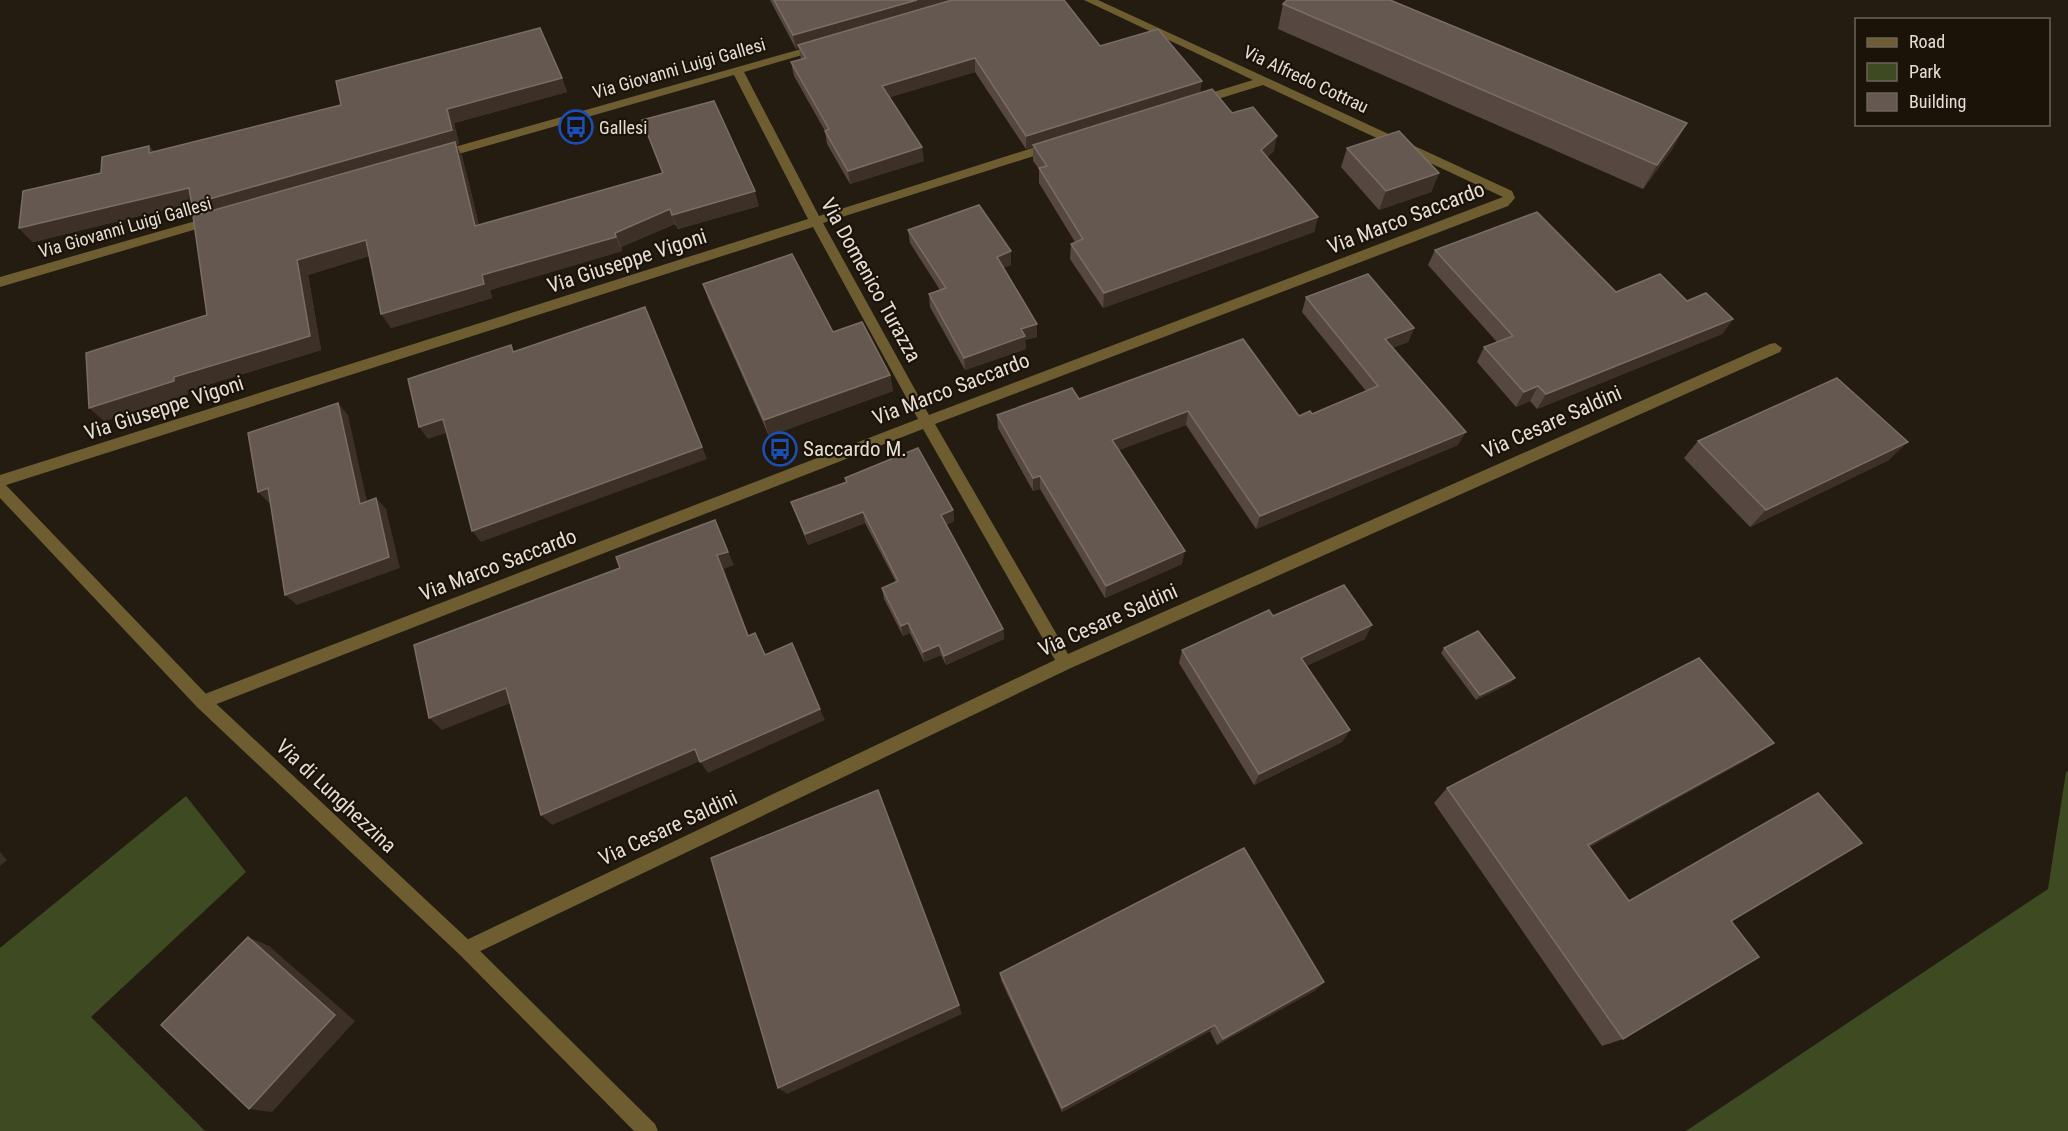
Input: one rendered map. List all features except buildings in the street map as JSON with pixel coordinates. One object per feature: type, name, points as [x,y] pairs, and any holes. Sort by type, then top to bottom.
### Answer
[{"type":"street","name":"Via Alfredo Cottrau","points":[[1089,0],[1508,194]]},
{"type":"street","name":"Via Giovanni Luigi Gallesi","points":[[426,159],[828,45]]},
{"type":"street","name":"Via Domenico Turazza","points":[[737,70],[813,222],[925,422],[1065,663]]},
{"type":"street","points":[[1189,104],[1266,80]]},
{"type":"street","name":"Via Giuseppe Vigoni","points":[[0,481],[1068,141]]},
{"type":"street","name":"Via Marco Saccardo","points":[[203,702],[925,422],[1504,203],[1509,198],[1508,194]]},
{"type":"street","name":"Via Giovanni Luigi Gallesi","points":[[0,282],[230,215]]},
{"type":"street","name":"Via Cesare Saldini","points":[[466,949],[1065,663],[1775,348]]},
{"type":"street","name":"Via di Lunghezzina","points":[[0,488],[203,702],[466,949],[648,1131]]},
{"type":"green space","points":[[2068,771],[2068,1131],[1686,1131],[2048,889],[2066,772]]},
{"type":"green space","points":[[186,796],[246,872],[91,1017],[205,1131],[0,1131],[0,948]]},
{"type":"place","name":"Gallesi","points":[[576,127]]},
{"type":"place","name":"Saccardo M.","points":[[780,449]]}]
